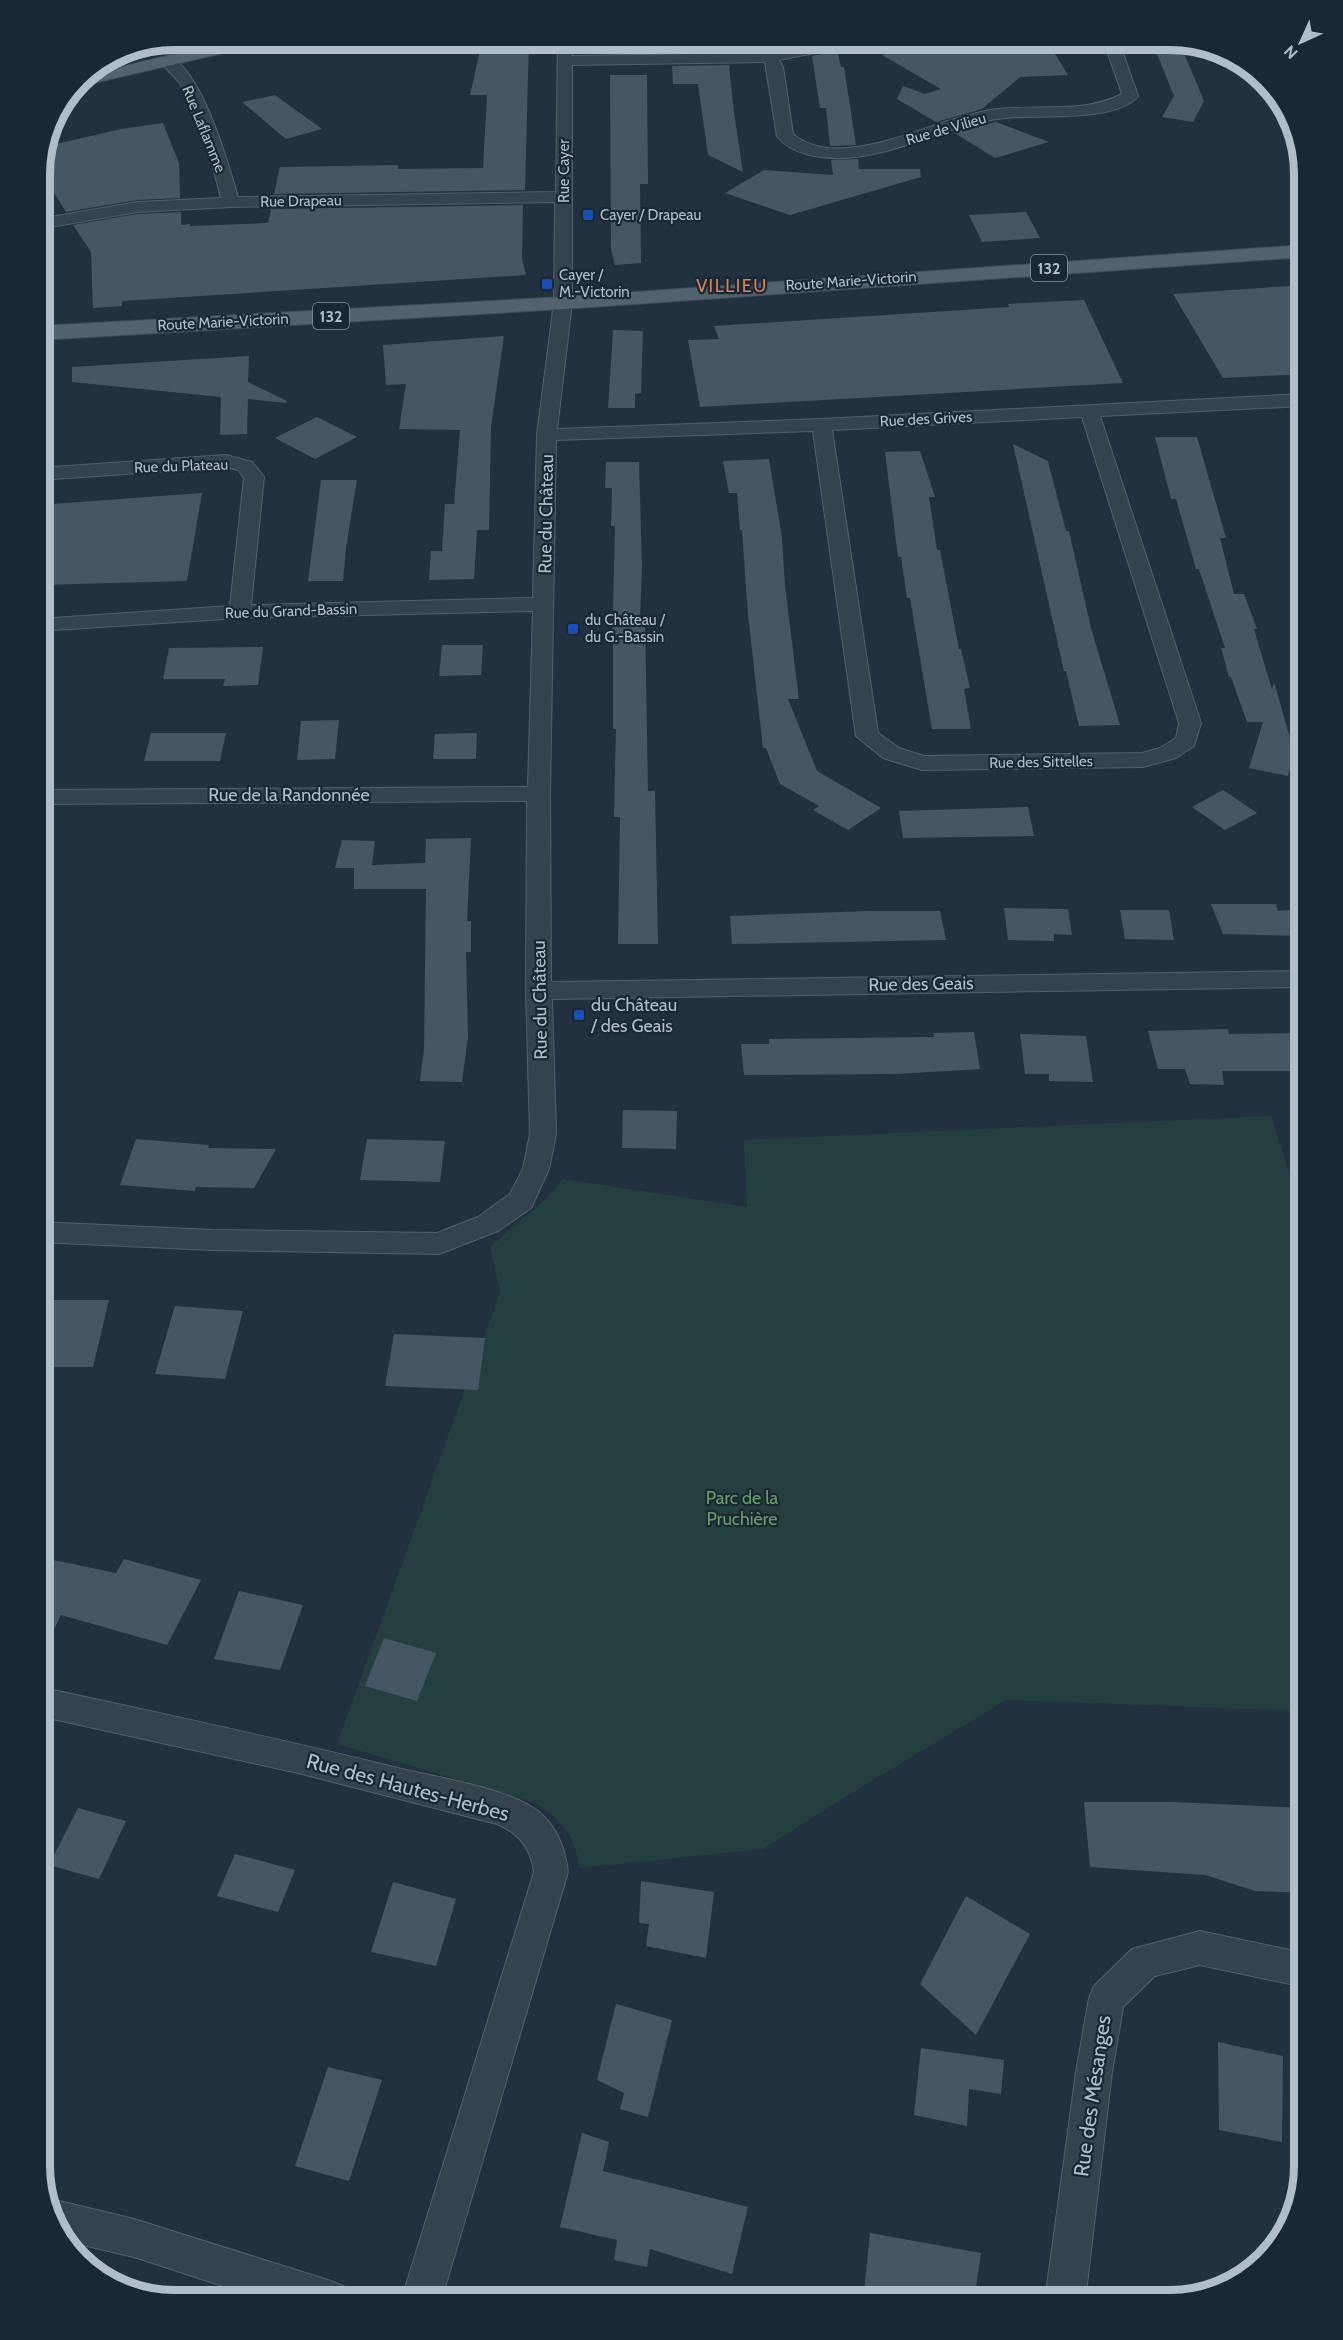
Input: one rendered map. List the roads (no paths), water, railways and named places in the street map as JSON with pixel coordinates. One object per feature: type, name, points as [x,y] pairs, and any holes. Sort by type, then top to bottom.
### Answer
[{"type":"main road","points":[[93,79],[217,50]]},
{"type":"main road","name":"Route Marie-Victorin","points":[[50,332],[563,303],[806,284],[1294,252]]},
{"type":"street","name":"Rue Cayer","points":[[563,303],[564,50]]},
{"type":"street","points":[[564,61],[770,57],[807,50]]},
{"type":"street","name":"Rue de Vilieu","points":[[770,57],[776,67],[785,136],[793,143],[805,148],[843,154],[867,152],[1003,113],[1105,108],[1121,102],[1130,96],[1114,50]]},
{"type":"street","name":"Rue Laflamme","points":[[168,62],[187,81],[217,152],[231,202]]},
{"type":"street","name":"Rue Drapeau","points":[[50,222],[137,207],[231,202],[564,197]]},
{"type":"street","name":"Rue du Château","points":[[50,1233],[212,1240],[439,1244],[488,1224],[521,1201],[536,1169],[543,1134],[539,991],[539,794],[548,435],[563,303]]},
{"type":"street","name":"Rue des Grives","points":[[548,435],[822,425],[1294,401]]},
{"type":"street","name":"Rue des Sittelles","points":[[822,425],[867,736],[891,753],[922,763],[1143,760],[1168,753],[1186,741],[1190,723],[1089,411]]},
{"type":"street","name":"Rue du Plateau","points":[[50,473],[226,461],[245,466],[254,477],[240,612]]},
{"type":"street","name":"Rue du Grand-Bassin","points":[[50,623],[240,612],[544,604]]},
{"type":"street","name":"Rue de la Randonnée","points":[[50,797],[539,794]]},
{"type":"street","name":"Rue des Geais","points":[[539,991],[1294,979]]},
{"type":"street","name":"Rue des Hautes-Herbes","points":[[50,1703],[298,1758],[497,1808],[512,1812],[537,1831],[550,1857],[550,1872],[424,2290]]},
{"type":"street","name":"Rue des Mésanges","points":[[1066,2290],[1094,2072],[1107,1998],[1145,1961],[1200,1947],[1294,1969]]},
{"type":"street","points":[[61,2220],[134,2238],[297,2290]]},
{"type":"place","name":"Cayer / Drapeau","points":[[588,215]]},
{"type":"place","name":"Cayer / M.-Victorin","points":[[547,284]]},
{"type":"place","name":"du Château / du G.-Bassin","points":[[573,629]]},
{"type":"place","name":"du Château / des Geais","points":[[579,1015]]},
{"type":"district","name":"VILLIEU","points":[[732,286]]},
{"type":"park label","name":"Parc de la Pruchière","points":[[742,1508]]}]
